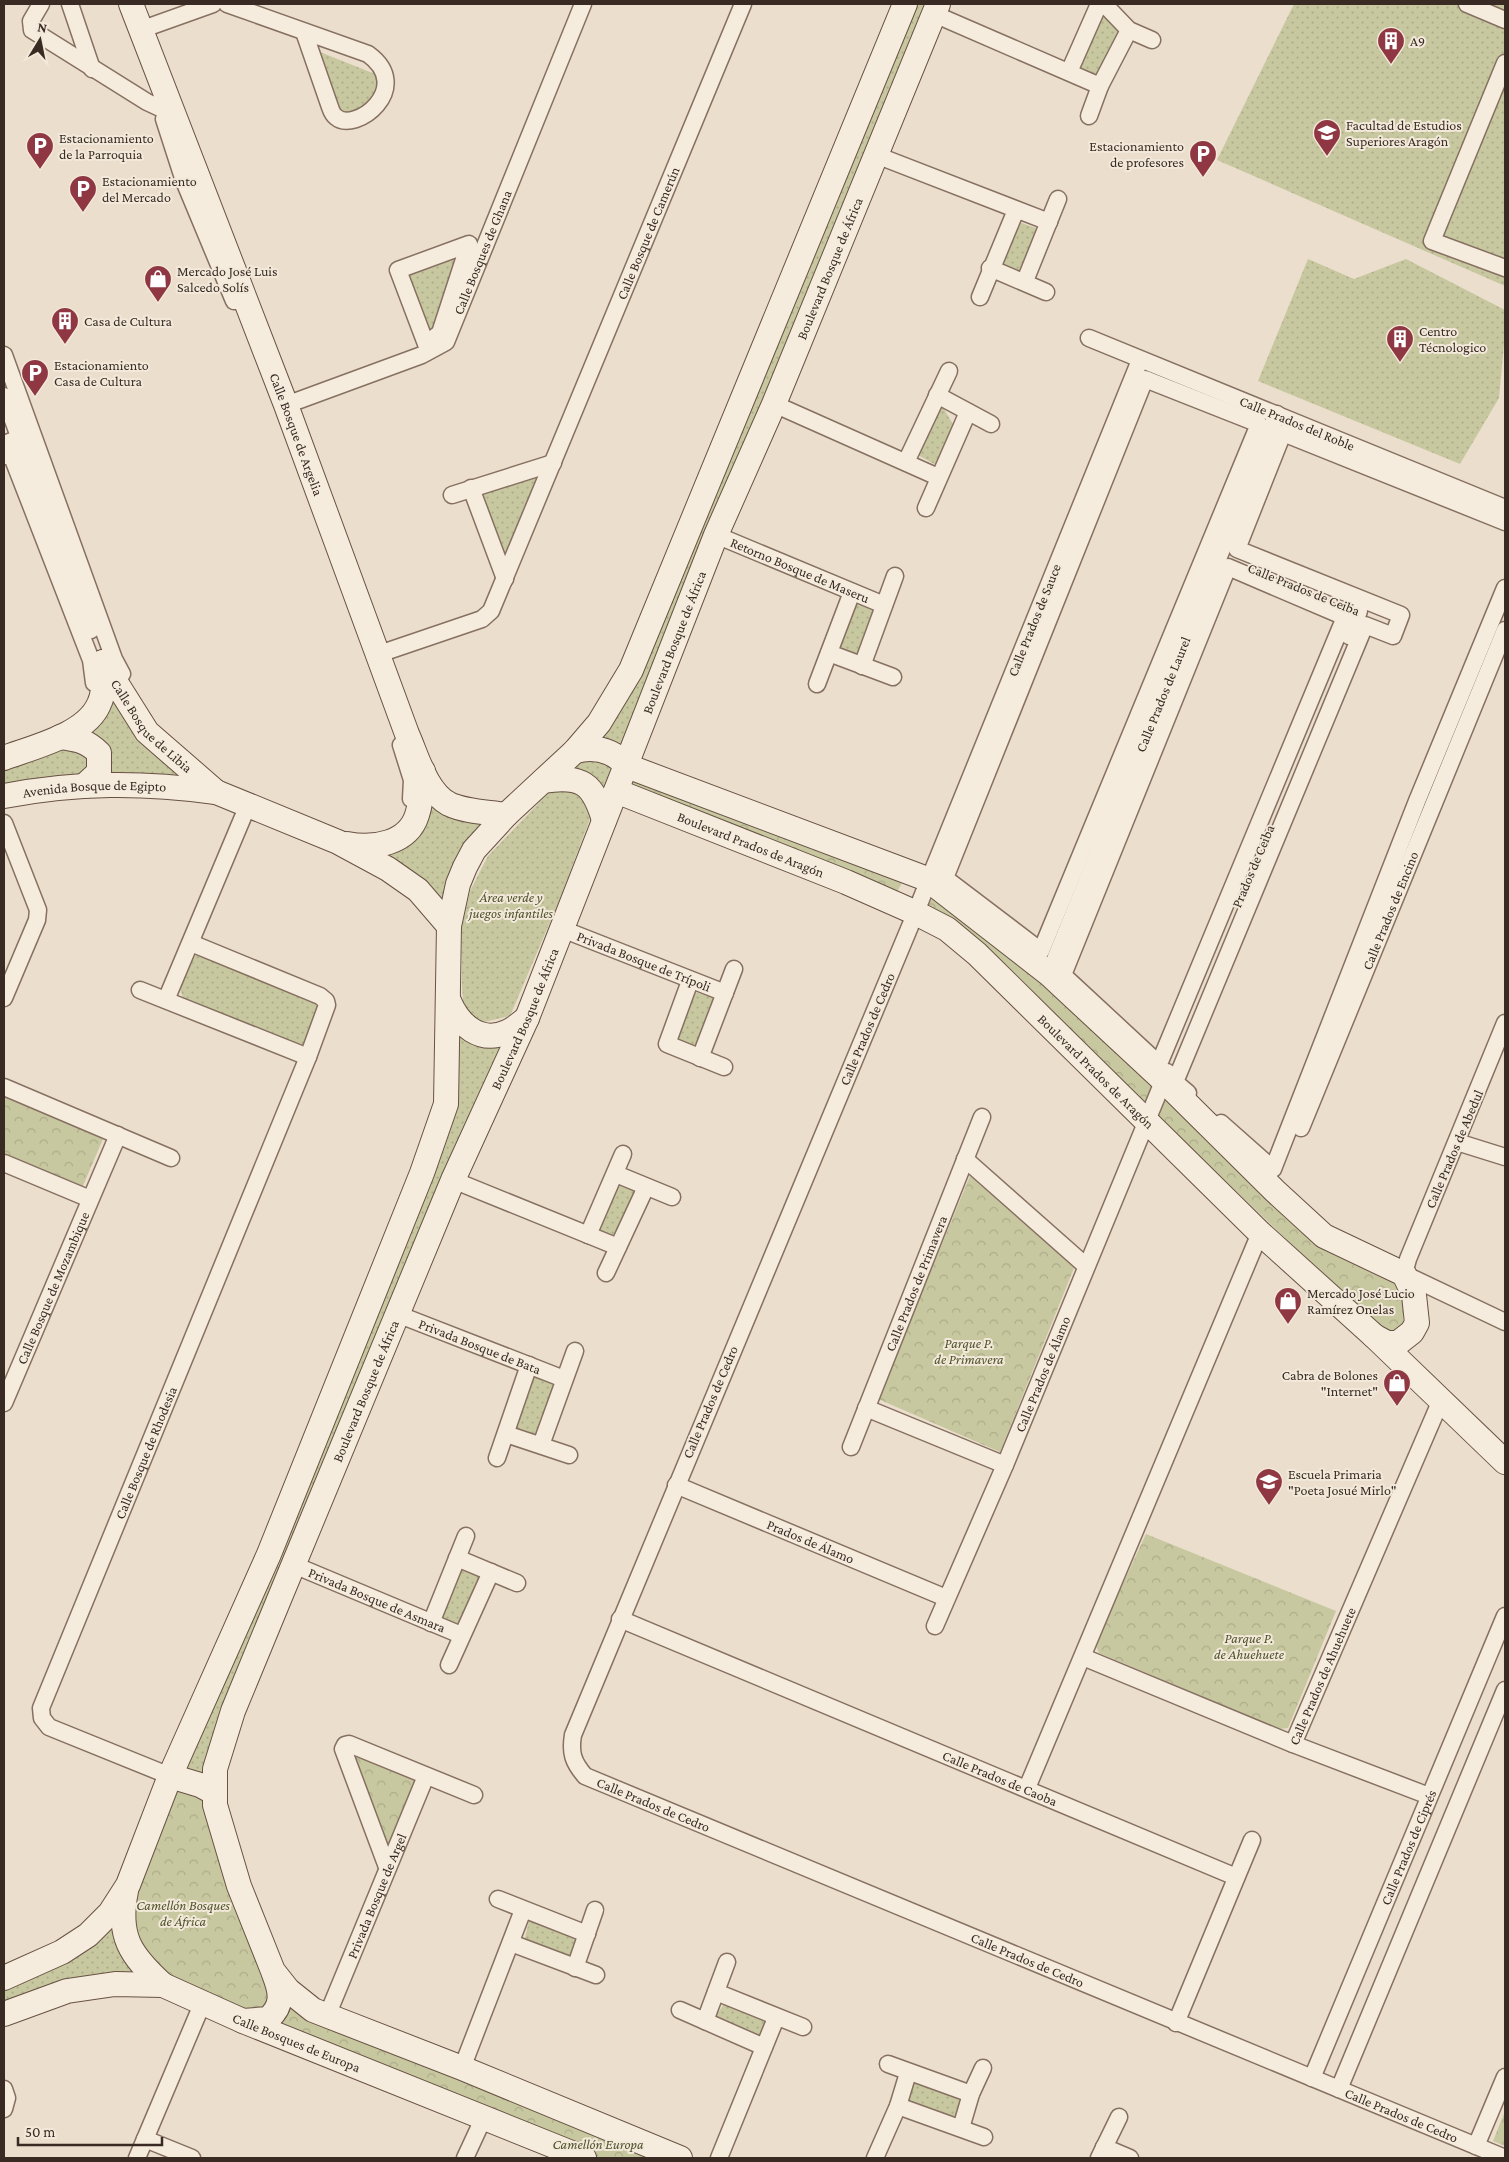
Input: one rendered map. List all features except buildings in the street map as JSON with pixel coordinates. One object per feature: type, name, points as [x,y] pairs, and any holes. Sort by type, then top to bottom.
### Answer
[{"type":"street","points":[[42,4],[31,21],[32,30],[92,69],[168,112]]},
{"type":"street","points":[[70,4],[92,69]]},
{"type":"street","points":[[4,355],[114,659],[139,705],[154,726],[195,764],[224,786],[336,832],[356,835],[381,835],[401,824],[411,802],[412,780],[372,659],[323,519],[184,181],[168,112],[119,4]]},
{"type":"street","name":"Calle Bosque de Argelia","points":[[131,4],[143,29],[168,112],[286,405],[407,734],[423,771],[436,794],[448,804],[466,809],[506,815]]},
{"type":"street","points":[[143,29],[213,4]]},
{"type":"street","points":[[227,4],[368,54],[386,72],[387,82],[377,105],[356,119],[345,121],[336,117],[330,107],[304,32]]},
{"type":"street","name":"Calle Bosques de Ghana","points":[[286,405],[424,349],[446,342],[583,4]]},
{"type":"street","name":"Calle Bosque de Camerún","points":[[379,654],[486,617],[491,611],[743,4]]},
{"type":"street","name":"Boulevard Bosque de África","points":[[170,1776],[269,1554],[422,1173],[447,1101],[449,926],[458,884],[465,867],[474,850],[506,815],[575,751],[599,723],[631,670],[905,4]]},
{"type":"street","points":[[1069,72],[1099,4]]},
{"type":"street","points":[[1104,4],[1129,30],[1152,40]]},
{"type":"street","points":[[1467,4],[1505,20]]},
{"type":"street","points":[[936,9],[1100,86]]},
{"type":"street","name":"Boulevard Bosque de África","points":[[327,2016],[313,2010],[288,1990],[273,1971],[239,1886],[214,1805],[215,1769],[225,1734],[453,1180],[527,1018],[716,535],[774,404],[936,9]]},
{"type":"street","points":[[1090,116],[1100,86],[1129,30]]},
{"type":"street","points":[[1505,63],[1432,241],[1505,268]]},
{"type":"street","points":[[876,154],[1049,222]]},
{"type":"street","points":[[1025,281],[1058,198]]},
{"type":"street","points":[[980,297],[990,268],[1016,210]]},
{"type":"street","points":[[424,349],[390,266],[492,229]]},
{"type":"street","points":[[469,244],[440,333],[424,349],[398,270],[469,244]]},
{"type":"street","points":[[990,268],[1025,281],[1046,292]]},
{"type":"street","name":"Calle Prados del Roble","points":[[1089,338],[1505,508]]},
{"type":"street","name":"Calle Prados de Sauce","points":[[914,912],[1140,360]]},
{"type":"street","points":[[906,462],[949,372]]},
{"type":"street","points":[[1145,379],[1259,424],[1052,923],[1041,951],[945,878],[1145,379]]},
{"type":"street","points":[[937,394],[991,424]]},
{"type":"street","name":"Calle Bosque de Libia","points":[[4,396],[103,662],[147,732],[216,792],[338,842],[388,869],[418,890],[449,926]]},
{"type":"street","points":[[774,404],[938,477]]},
{"type":"street","points":[[926,508],[968,412]]},
{"type":"street","name":"Calle Prados de Laurel","points":[[1049,974],[1224,560],[1276,414]]},
{"type":"street","points":[[1505,522],[1283,433],[1236,549],[1401,615],[1393,636],[1364,625],[1175,1082],[1273,1169],[1417,801],[1505,588]]},
{"type":"street","points":[[4,444],[20,438]]},
{"type":"street","points":[[4,456],[11,454],[91,660],[95,678],[93,695],[86,712],[71,725],[4,750]]},
{"type":"street","points":[[452,494],[553,463]]},
{"type":"street","points":[[471,488],[504,579]]},
{"type":"street","name":"Retorno Bosque de Maseru","points":[[716,535],[884,605]]},
{"type":"street","points":[[1224,560],[1345,617],[1159,1064],[1063,975],[1224,560]]},
{"type":"street","name":"Calle Prados de Ceiba","points":[[1224,560],[1389,623]]},
{"type":"street","points":[[862,666],[894,576]]},
{"type":"street","points":[[817,684],[852,592]]},
{"type":"street","name":"Prados de Ceiba","points":[[1146,1120],[1359,611]]},
{"type":"street","name":"Calle Prados de Encino","points":[[1274,1191],[1505,630]]},
{"type":"street","points":[[829,653],[893,678]]},
{"type":"street","points":[[4,758],[60,737],[91,717],[100,703],[104,680],[103,662]]},
{"type":"street","points":[[60,737],[82,740],[99,753],[99,772],[84,786]]},
{"type":"street","points":[[575,751],[594,748],[603,750],[620,758],[627,766],[927,879],[1049,974],[1163,1080],[1274,1191],[1324,1236],[1505,1322]]},
{"type":"street","points":[[338,842],[364,847],[390,842],[405,833],[417,817],[421,800],[423,771]]},
{"type":"street","points":[[543,781],[568,778],[587,786],[595,794],[604,820]]},
{"type":"street","name":"Avenida Bosque de Egipto","points":[[4,796],[38,790],[109,783],[175,787],[216,792]]},
{"type":"street","name":"Boulevard Prados de Aragón","points":[[616,792],[846,882],[947,929],[977,954],[1260,1233],[1373,1335],[1505,1462]]},
{"type":"street","points":[[166,1000],[248,805]]},
{"type":"street","points":[[4,823],[38,910],[37,920],[4,998]]},
{"type":"street","name":"Calle Prados de Cedro","points":[[914,912],[572,1736],[570,1751],[575,1765],[586,1776],[1176,2023],[1505,2158]]},
{"type":"street","name":"Privada Bosque de Trípoli","points":[[562,929],[725,993]]},
{"type":"street","name":"Calle Bosque de Rhodesia","points":[[170,1776],[49,1727],[42,1718],[41,1708],[326,1010],[324,998],[191,943]]},
{"type":"street","points":[[700,1058],[734,969]]},
{"type":"street","points":[[690,980],[667,1044],[724,1067]]},
{"type":"street","points":[[140,990],[308,1057]]},
{"type":"street","points":[[449,1001],[461,1023],[480,1034],[496,1035],[508,1032],[527,1018]]},
{"type":"street","name":"Calle Prados de Abedul","points":[[1404,1274],[1505,1023]]},
{"type":"street","points":[[4,1087],[171,1158]]},
{"type":"street","name":"Calle Prados de Primavera","points":[[851,1447],[982,1117]]},
{"type":"street","name":"Calle Prados de Álamo","points":[[935,1626],[1146,1120]]},
{"type":"street","name":"Calle Bosque de Mozambique","points":[[4,1403],[118,1135]]},
{"type":"street","points":[[1457,1142],[1505,1157]]},
{"type":"street","points":[[588,1235],[616,1174],[623,1154]]},
{"type":"street","points":[[965,1159],[1086,1266]]},
{"type":"street","name":"Calle Bosque de Mozambique","points":[[4,1163],[90,1199]]},
{"type":"street","points":[[616,1174],[672,1197]]},
{"type":"street","points":[[453,1180],[618,1247]]},
{"type":"street","points":[[606,1273],[646,1186]]},
{"type":"street","points":[[1027,1788],[1260,1233]]},
{"type":"street","points":[[1373,1335],[1387,1343],[1398,1344],[1412,1332],[1417,1314],[1414,1295],[1404,1274]]},
{"type":"street","name":"Privada Bosque de Bata","points":[[397,1314],[564,1379]]},
{"type":"street","points":[[541,1445],[575,1352]]},
{"type":"street","points":[[497,1458],[529,1365]]},
{"type":"street","name":"Calle Prados de Ahuehuete","points":[[1083,1657],[1293,1744],[1442,1400]]},
{"type":"street","points":[[866,1408],[1004,1464]]},
{"type":"street","points":[[506,1434],[569,1455]]},
{"type":"street","name":"Prados de Álamo","points":[[676,1485],[946,1598]]},
{"type":"street","points":[[431,1623],[466,1536]]},
{"type":"street","points":[[457,1558],[517,1583]]},
{"type":"street","name":"Privada Bosque de Asmara","points":[[294,1565],[461,1635]]},
{"type":"street","points":[[449,1665],[491,1572]]},
{"type":"street","name":"Calle Prados de Ciprés","points":[[1312,2078],[1505,1616]]},
{"type":"street","name":"Calle Prados de Caoba","points":[[620,1619],[1027,1788],[1236,1878]]},
{"type":"street","name":"Calle Prados de Ciprés","points":[[1339,2089],[1505,1690]]},
{"type":"street","points":[[387,1867],[344,1746],[349,1744],[474,1795]]},
{"type":"street","points":[[1293,1744],[1430,1796]]},
{"type":"street","points":[[163,1985],[144,1968],[128,1945],[122,1920],[128,1885],[170,1776],[200,1785],[213,1792]]},
{"type":"street","name":"Privada Bosque de Argel","points":[[327,2016],[426,1776]]},
{"type":"street","points":[[1176,2023],[1252,1840]]},
{"type":"street","points":[[4,1978],[62,1952],[88,1935],[110,1913],[128,1885]]},
{"type":"street","points":[[498,1899],[587,1934]]},
{"type":"street","points":[[462,2068],[523,1910]]},
{"type":"street","points":[[575,1968],[595,1910]]},
{"type":"street","points":[[511,1943],[596,1975]]},
{"type":"street","points":[[705,2021],[727,1962]]},
{"type":"street","points":[[243,2022],[268,2019],[279,2006],[281,1991],[273,1971]]},
{"type":"street","name":"Calle Bosques de Europa","points":[[4,2014],[67,1991],[115,1984],[163,1985],[243,2022],[584,2158]]},
{"type":"street","points":[[716,1992],[776,2018],[803,2027]]},
{"type":"street","points":[[137,2158],[203,2002]]},
{"type":"street","points":[[680,2010],[764,2047]]},
{"type":"street","points":[[327,2016],[462,2068],[680,2158]]},
{"type":"street","points":[[719,2158],[776,2018]]},
{"type":"street","points":[[888,2064],[908,2073],[971,2094]]},
{"type":"street","points":[[961,2128],[971,2094],[983,2068]]},
{"type":"street","points":[[875,2158],[898,2106],[908,2073]]},
{"type":"street","points":[[1476,2146],[1505,2077]]},
{"type":"street","points":[[4,2089],[7,2098],[4,2109]]},
{"type":"street","points":[[898,2106],[984,2137]]},
{"type":"street","points":[[465,2158],[484,2117]]},
{"type":"street","points":[[1119,2117],[1102,2153],[1130,2158]]},
{"type":"street","points":[[146,2139],[192,2158]]},
{"type":"green space","points":[[914,4],[932,4],[621,756],[593,742]]},
{"type":"green space","points":[[1294,4],[1505,4],[1505,286],[1217,160]]},
{"type":"green space","points":[[1105,9],[1124,32],[1100,77],[1078,66]]},
{"type":"green space","points":[[320,52],[380,76],[368,109],[343,119]]},
{"type":"green space","points":[[1015,221],[1036,228],[1022,272],[997,262]]},
{"type":"green space","points":[[469,244],[440,333],[426,344],[398,270]]},
{"type":"green space","points":[[1308,259],[1354,279],[1406,259],[1505,310],[1505,334],[1499,398],[1460,464],[1258,381]]},
{"type":"green space","points":[[938,399],[954,426],[936,465],[916,454]]},
{"type":"green space","points":[[541,475],[504,561],[481,492]]},
{"type":"green space","points":[[855,603],[876,612],[860,656],[838,649]]},
{"type":"green space","points":[[112,694],[182,777],[106,774],[82,734]]},
{"type":"green space","points":[[70,745],[92,762],[82,778],[4,793],[4,765]]},
{"type":"green space","points":[[589,754],[611,765],[612,777],[604,793],[571,772],[577,757]]},
{"type":"green space","points":[[634,777],[904,879],[896,894],[632,788],[631,782]]},
{"type":"green space","name":"Área verde y juegos infantiles","points":[[560,781],[596,803],[559,901],[510,1016],[480,1023],[464,1012],[462,987],[462,926],[470,891],[488,856]]},
{"type":"green space","points":[[427,794],[486,822],[443,903],[376,852]]},
{"type":"green space","points":[[936,898],[1036,974],[1397,1284],[1403,1294],[1403,1326],[1394,1332],[1380,1329],[1038,1001],[928,906],[931,900]]},
{"type":"green space","points":[[197,952],[320,1004],[302,1047],[184,1002],[180,988]]},
{"type":"green space","points":[[692,991],[714,998],[693,1053],[672,1044]]},
{"type":"green space","points":[[458,1028],[506,1042],[206,1777],[183,1776],[187,1761],[338,1407]]},
{"type":"green space","points":[[4,1096],[103,1139],[82,1188],[4,1154]]},
{"type":"green space","name":"Parque P. de Primavera","points":[[970,1176],[1074,1268],[1000,1452],[878,1399]]},
{"type":"green space","points":[[619,1179],[638,1187],[616,1239],[596,1232]]},
{"type":"green space","points":[[532,1372],[556,1381],[535,1437],[513,1429]]},
{"type":"green space","name":"Parque P. de Ahuehuete","points":[[1146,1534],[1336,1611],[1288,1728],[1279,1729],[1099,1653],[1095,1644]]},
{"type":"green space","points":[[460,1569],[483,1576],[460,1625],[439,1616]]},
{"type":"green space","points":[[351,1751],[421,1779],[388,1847]]},
{"type":"green space","name":"Camellón Bosques de África","points":[[189,1786],[204,1792],[266,1979],[270,2006],[255,2016],[157,1970],[134,1936],[132,1891],[174,1792]]},
{"type":"green space","points":[[530,1917],[578,1935],[571,1960],[524,1942]]},
{"type":"green space","points":[[115,1925],[141,1974],[108,1972],[53,1986],[4,2004],[4,1985],[74,1960]]},
{"type":"green space","name":"Camellón Europa","points":[[286,1994],[668,2158],[596,2158],[275,2023]]},
{"type":"green space","points":[[724,2004],[766,2020],[758,2040],[713,2020]]},
{"type":"green space","points":[[915,2078],[949,2090],[961,2102],[955,2120],[907,2102]]},
{"type":"green space","points":[[1505,2111],[1505,2146],[1493,2141]]},
{"type":"place","name":"A9","points":[[1391,65]]},
{"type":"place","name":"Facultad de Estudios Superiores Aragón","points":[[1327,157]]},
{"type":"place","name":"Estacionamiento de la Parroquia","points":[[40,170]]},
{"type":"place","name":"Estacionamiento de profesores","points":[[1203,178]]},
{"type":"place","name":"Estacionamiento del Mercado","points":[[83,213]]},
{"type":"place","name":"Mercado José Luis Salcedo Solís","points":[[158,303]]},
{"type":"place","name":"Casa de Cultura","points":[[65,345]]},
{"type":"place","name":"Centro Técnologico","points":[[1400,363]]},
{"type":"place","name":"Estacionamiento Casa de Cultura","points":[[35,397]]},
{"type":"place","name":"Mercado José Lucio Ramírez Onelas","points":[[1288,1325]]},
{"type":"place","name":"Cabra de Bolones \"Internet\"","points":[[1397,1407]]},
{"type":"place","name":"Escuela Primaria \"Poeta Josué Mirlo\"","points":[[1269,1506]]}]
